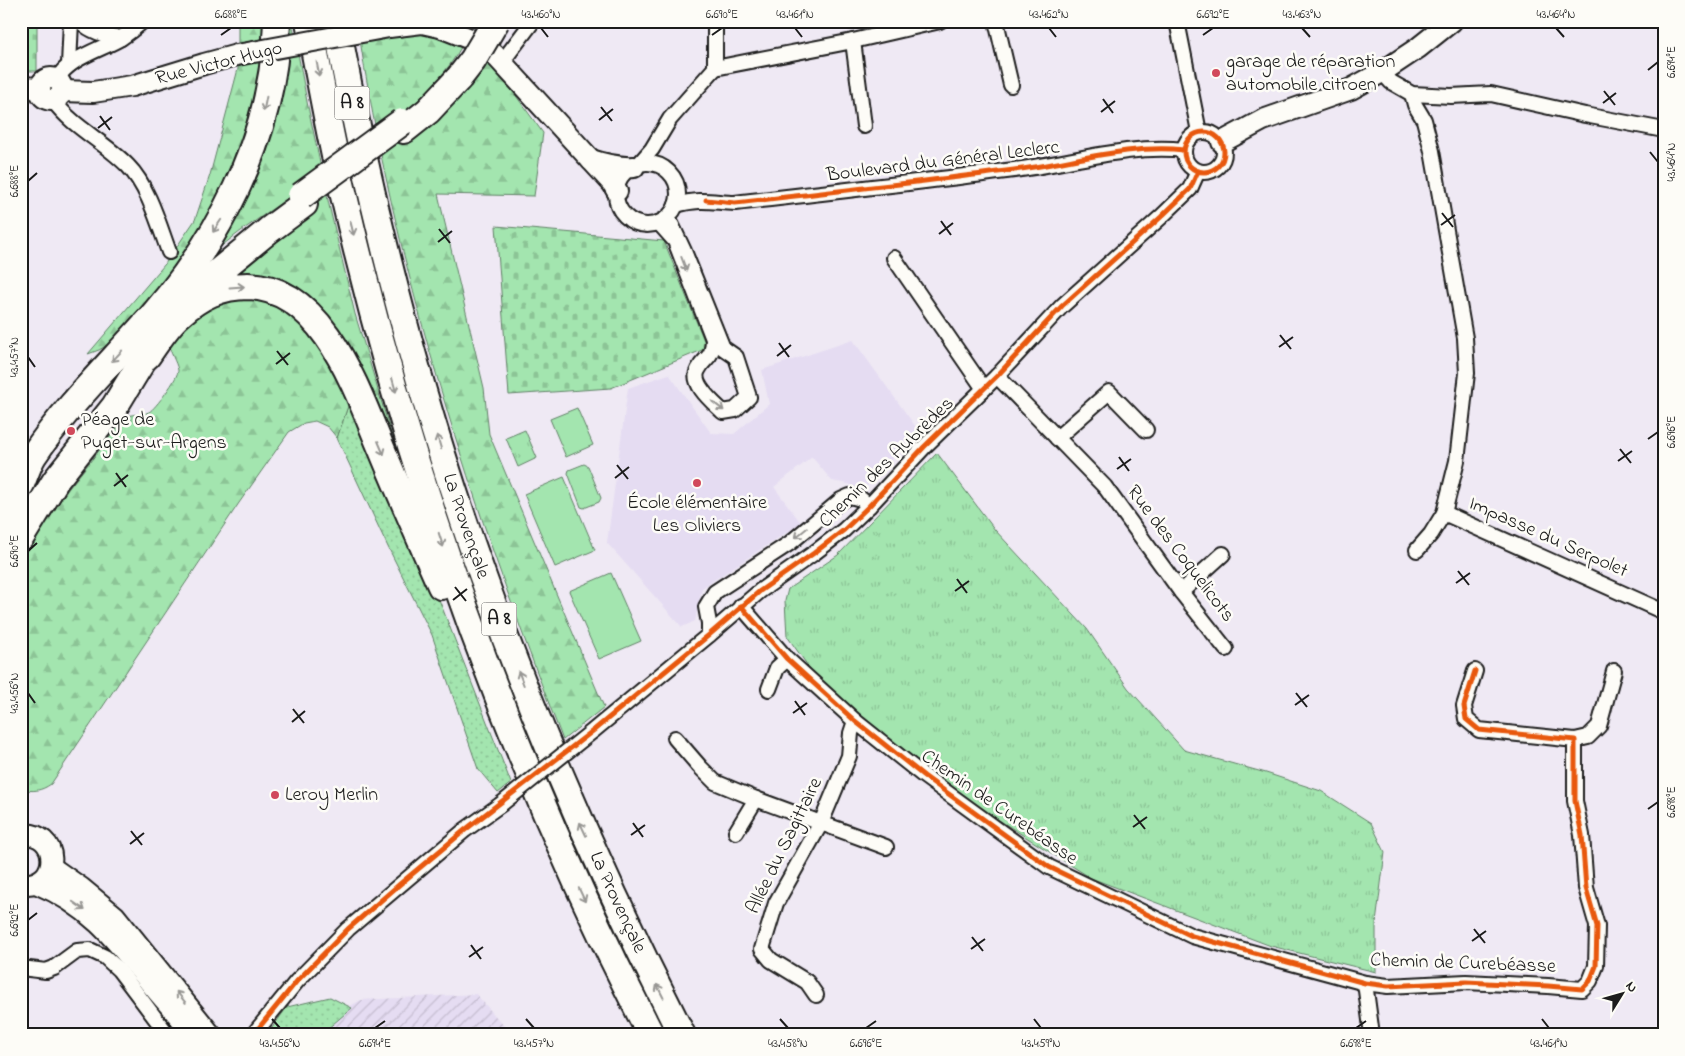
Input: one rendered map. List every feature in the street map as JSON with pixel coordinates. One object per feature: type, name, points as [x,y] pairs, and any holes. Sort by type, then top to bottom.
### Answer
[{"type":"highway","points":[[21,484],[32,457],[90,385],[144,326],[184,275],[222,218],[253,150],[264,111],[272,68],[277,21]]},
{"type":"highway","name":"La Provençale","points":[[309,21],[344,197],[394,385],[442,544],[521,754],[589,910],[650,1035]]},
{"type":"highway","name":"La Provençale","points":[[336,21],[388,264],[421,384],[482,574],[576,814],[642,956],[682,1035]]},
{"type":"highway","points":[[144,326],[212,264],[403,126],[428,111],[457,74],[487,21]]},
{"type":"highway","points":[[457,74],[473,60],[496,21]]},
{"type":"highway","points":[[21,537],[56,480],[115,406],[178,305],[302,200]]},
{"type":"highway","points":[[147,356],[178,316],[208,293],[223,288],[259,286],[279,292],[297,302],[314,319],[326,334],[341,359],[474,660],[521,754]]},
{"type":"street","points":[[71,21],[50,85],[62,112],[129,167],[147,195],[168,252]]},
{"type":"street","points":[[80,21],[100,35],[121,38]]},
{"type":"street","points":[[50,85],[121,38],[143,21]]},
{"type":"street","points":[[502,62],[532,21]]},
{"type":"street","points":[[715,21],[715,68]]},
{"type":"street","points":[[668,215],[646,225],[632,221],[621,211],[618,204],[617,191],[619,182],[625,173],[636,166],[652,149],[670,118],[715,68],[853,41],[940,21]]},
{"type":"street","points":[[996,21],[1011,85]]},
{"type":"street","points":[[1177,21],[1199,132]]},
{"type":"street","points":[[1222,142],[1263,120],[1351,89],[1382,72],[1418,48],[1452,21]]},
{"type":"street","name":"Rue Victor Hugo","points":[[50,85],[93,92],[132,86],[237,56],[389,26],[422,24],[440,27],[473,40],[494,54],[592,160],[617,191]]},
{"type":"street","points":[[853,41],[864,126]]},
{"type":"street","points":[[1382,72],[1391,82],[1412,94],[1451,96],[1491,94],[1664,130]]},
{"type":"street","points":[[1412,94],[1415,105],[1424,120],[1432,151],[1465,338],[1467,373],[1457,461],[1444,512],[1417,550]]},
{"type":"street","points":[[1199,132],[1212,133],[1222,142],[1224,154],[1220,165],[1210,172],[1198,172],[1187,163],[1184,157],[1184,150],[1189,138],[1199,132]]},
{"type":"street","points":[[660,136],[665,170]]},
{"type":"street","name":"Boulevard du Général Leclerc","points":[[668,215],[691,201],[706,200],[735,203],[1016,170],[1126,151],[1156,148],[1184,150]]},
{"type":"street","points":[[592,160],[607,166],[622,168],[645,163],[658,165],[670,173],[676,183],[678,189],[668,215],[675,241],[713,339],[713,353],[697,371],[696,381],[708,398],[723,412],[735,410],[749,397],[736,357],[723,348],[668,215]]},
{"type":"street","name":"Chemin des Aubrèdes","points":[[252,1035],[297,981],[348,929],[400,884],[594,730],[709,635],[760,590],[844,530],[924,447],[997,376],[1062,306],[1190,189],[1198,172]]},
{"type":"street","name":"Boulevard du Général Leclerc","points":[[676,183],[706,200]]},
{"type":"street","points":[[894,258],[984,389]]},
{"type":"street","name":"Rue des Coquelicots","points":[[997,376],[1105,487],[1181,592],[1226,649]]},
{"type":"street","points":[[1057,438],[1109,392],[1146,430]]},
{"type":"street","points":[[709,635],[706,607],[715,592],[790,543],[841,500],[850,496],[861,499],[869,506]]},
{"type":"street","name":"Impasse du Serpolet","points":[[1444,512],[1664,612]]},
{"type":"street","points":[[1181,592],[1223,554]]},
{"type":"street","name":"Chemin de Curebéasse","points":[[741,606],[787,659],[855,722],[924,776],[1050,867],[1192,936],[1365,983],[1388,986],[1466,982],[1582,989],[1590,981],[1596,966],[1597,926],[1586,888],[1582,835],[1575,800],[1575,740]]},
{"type":"street","points":[[769,689],[776,668],[787,659]]},
{"type":"street","points":[[1475,671],[1464,706],[1466,719],[1478,730],[1575,740],[1588,737],[1599,726],[1614,671]]},
{"type":"street","name":"Allée du Sagittaire","points":[[816,995],[807,982],[771,960],[762,949],[776,903],[821,823],[849,756],[855,722]]},
{"type":"street","points":[[675,738],[715,782],[756,800],[886,847]]},
{"type":"street","points":[[736,832],[756,800]]},
{"type":"street","points":[[23,831],[46,843],[51,851],[52,859],[48,874],[29,883]]},
{"type":"street","points":[[51,867],[81,888],[115,916],[211,1035]]},
{"type":"street","points":[[29,883],[53,890],[92,916],[120,945],[194,1035]]},
{"type":"street","points":[[21,968],[46,971],[54,968],[77,951],[90,950],[105,957],[119,970],[168,1035]]},
{"type":"street","points":[[1365,983],[1372,1035]]},
{"type":"shaded area","name":"École élémentaire Les Oliviers","points":[[853,340],[918,430],[867,486],[856,488],[849,484],[832,481],[812,457],[774,487],[801,523],[702,588],[695,621],[682,627],[607,543],[628,388],[669,374],[711,433],[734,434],[769,404],[762,370]]},
{"type":"shaded area","points":[[476,994],[512,1035],[298,1035],[361,1000]]},
{"type":"green space","points":[[21,21],[37,21],[37,71],[21,71]]},
{"type":"green space","points":[[238,21],[271,21],[250,129],[198,244],[114,341],[88,354],[165,264],[195,220],[210,175],[238,69]]},
{"type":"green space","points":[[283,21],[292,21],[329,205],[355,314],[404,476],[321,318],[210,284],[309,183],[207,257]]},
{"type":"green space","points":[[357,21],[386,21],[416,33],[432,34],[463,44],[450,65],[435,83],[400,117],[484,59],[506,82],[543,133],[534,196],[438,194],[484,388],[489,434],[604,707],[563,740],[498,564],[468,476],[414,296],[373,114]]},
{"type":"green space","points":[[496,226],[664,241],[707,348],[611,388],[509,395]]},
{"type":"green space","points":[[247,293],[298,315],[345,385],[348,406],[337,438],[328,427],[315,421],[304,423],[289,432],[239,503],[51,784],[37,790],[21,789],[21,559],[69,488],[126,417],[149,412],[166,392],[175,379],[178,370],[169,344],[193,311]]},
{"type":"green space","points":[[345,385],[438,597],[511,783],[498,793],[478,769],[432,635],[337,438],[348,406]]},
{"type":"green space","points":[[577,408],[593,445],[566,457],[550,419]]},
{"type":"green space","points":[[525,430],[537,458],[518,467],[506,438]]},
{"type":"green space","points":[[937,453],[995,530],[1087,629],[1128,688],[1184,750],[1321,791],[1371,823],[1385,852],[1376,923],[1376,972],[1271,946],[1091,878],[929,776],[848,708],[810,669],[787,636],[785,601],[788,589],[838,555]]},
{"type":"green space","points":[[584,464],[588,466],[601,498],[599,502],[584,508],[581,507],[568,473],[569,470]]},
{"type":"green space","points":[[564,477],[595,550],[555,567],[524,494]]},
{"type":"green space","points":[[611,573],[641,641],[599,659],[569,591]]},
{"type":"green space","points":[[330,997],[352,1008],[320,1035],[267,1035],[287,1007]]},
{"type":"cycle path","points":[[1208,132],[1215,135],[1221,141],[1224,152],[1223,160],[1215,169],[1208,172],[1200,172],[1193,169],[1185,160],[1184,148],[1187,141],[1196,133],[1208,132]]},
{"type":"cycle path","points":[[706,200],[735,203],[1014,170],[1120,152],[1163,149],[1184,150]]},
{"type":"cycle path","points":[[253,1035],[297,981],[348,929],[400,884],[465,830],[594,730],[760,591],[844,530],[924,447],[997,376],[1062,306],[1190,189],[1198,171]]},
{"type":"cycle path","points":[[741,606],[787,659],[855,721],[924,776],[1049,867],[1192,936],[1365,983],[1388,986],[1466,982],[1582,989],[1590,981],[1596,966],[1597,926],[1586,888],[1582,835],[1575,801],[1575,740],[1479,730],[1466,719],[1464,706],[1475,671]]},
{"type":"place","name":"garage de réparation automobile citroen","points":[[1216,73]]},
{"type":"place","name":"Péage de Puget-sur-Argens","points":[[71,431]]},
{"type":"place","name":"École élémentaire Les Oliviers","points":[[697,483]]},
{"type":"place","name":"Leroy Merlin","points":[[275,795]]}]
